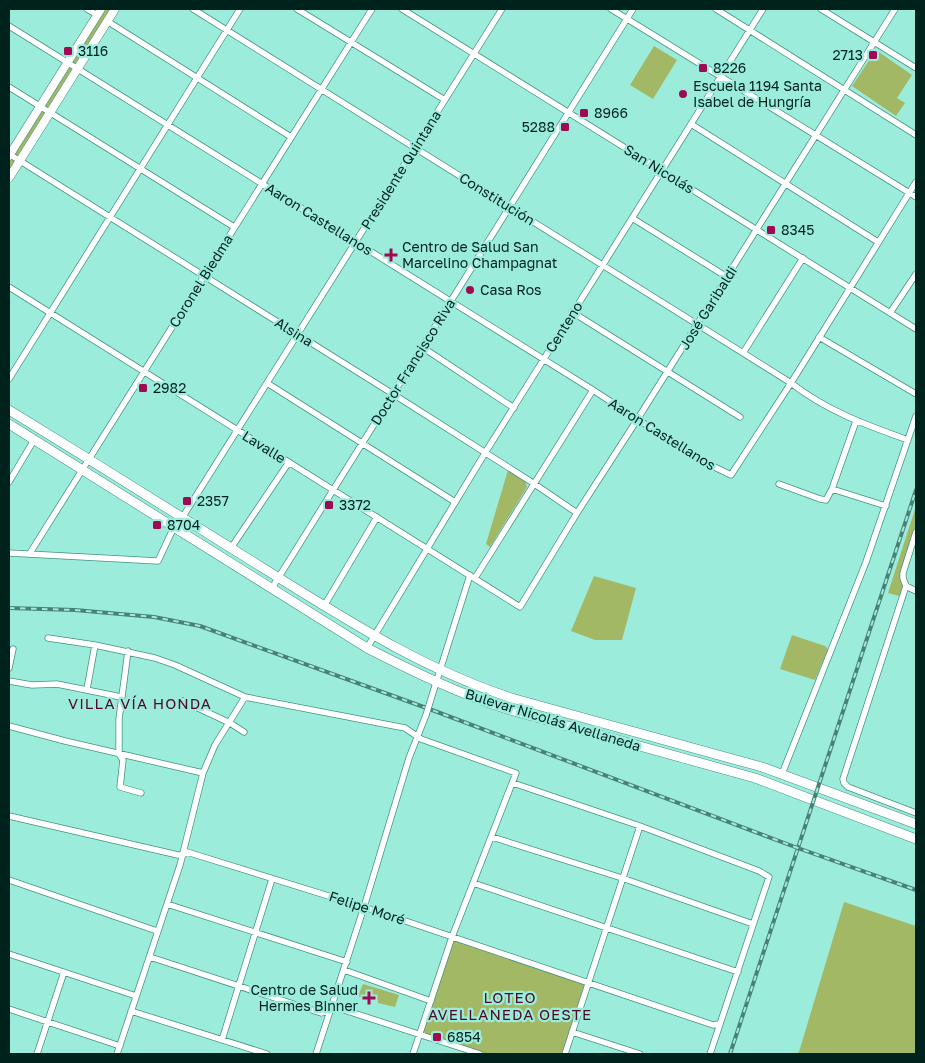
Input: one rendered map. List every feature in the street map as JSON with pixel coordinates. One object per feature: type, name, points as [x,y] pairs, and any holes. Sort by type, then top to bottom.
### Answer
[{"type":"main road","points":[[9,178],[115,9]]},
{"type":"main road","points":[[9,155],[99,12]]},
{"type":"main road","name":"Bulevar Nicolás Avellaneda","points":[[9,410],[374,637],[440,670],[476,686],[515,699],[755,765],[916,824]]},
{"type":"main road","name":"Bulevar Nicolás Avellaneda","points":[[9,424],[367,648],[436,682],[510,710],[755,778],[915,836]]},
{"type":"street","points":[[87,9],[99,12]]},
{"type":"street","name":"Constitución","points":[[193,9],[791,383],[811,398],[856,421],[908,440]]},
{"type":"street","points":[[9,379],[240,9]]},
{"type":"street","points":[[296,9],[445,100]]},
{"type":"street","name":"Coronel Biedma","points":[[30,553],[372,9]]},
{"type":"street","name":"San Nicolás","points":[[402,9],[916,330]]},
{"type":"street","name":"Presidente Quintana","points":[[30,553],[158,561],[174,527],[182,518],[502,9]]},
{"type":"street","points":[[611,9],[916,197]]},
{"type":"street","name":"Doctor Francisco Riva","points":[[272,588],[633,9]]},
{"type":"street","points":[[716,9],[916,134]]},
{"type":"street","name":"Centeno","points":[[367,648],[426,548],[572,312],[603,266],[763,9]]},
{"type":"street","points":[[821,9],[916,68]]},
{"type":"street","name":"José Garibaldi","points":[[520,607],[577,513],[668,372],[696,324],[895,9]]},
{"type":"street","points":[[107,21],[291,137]]},
{"type":"street","name":"Aaron Castellanos","points":[[9,26],[593,390],[700,460],[731,475],[791,383]]},
{"type":"street","points":[[9,86],[234,227]]},
{"type":"street","points":[[691,124],[878,242]]},
{"type":"street","name":"Alsina","points":[[9,155],[298,334],[577,513]]},
{"type":"street","points":[[791,383],[916,182]]},
{"type":"street","points":[[632,218],[727,277]]},
{"type":"street","points":[[743,353],[802,258]]},
{"type":"street","points":[[890,313],[916,274]]},
{"type":"street","name":"Lavalle","points":[[9,287],[520,607]]},
{"type":"street","points":[[572,312],[740,418]]},
{"type":"street","points":[[819,337],[916,394]]},
{"type":"street","points":[[422,347],[514,408]]},
{"type":"street","points":[[267,383],[455,502]]},
{"type":"street","points":[[316,1054],[347,962],[409,758],[426,715],[472,577],[593,390]]},
{"type":"street","points":[[782,774],[863,570],[916,416]]},
{"type":"street","points":[[779,484],[826,500],[832,489],[856,421]]},
{"type":"street","points":[[9,482],[34,440]]},
{"type":"street","points":[[231,548],[289,462]]},
{"type":"street","points":[[832,489],[886,506]]},
{"type":"street","points":[[324,606],[377,517]]},
{"type":"street","points":[[916,532],[903,573],[906,586],[844,775],[844,783],[848,787],[916,813]]},
{"type":"street","points":[[9,553],[30,553]]},
{"type":"street","points":[[906,586],[916,591]]},
{"type":"street","points":[[48,638],[95,644],[128,651],[175,665],[245,697],[406,728],[417,737],[516,773],[452,937],[413,1054]]},
{"type":"street","points":[[87,689],[95,644]]},
{"type":"street","points":[[9,668],[13,649]]},
{"type":"street","points":[[128,651],[119,719],[119,754],[123,760],[120,787],[141,793]]},
{"type":"street","points":[[9,681],[32,685],[57,684],[121,697]]},
{"type":"street","points":[[117,1054],[183,855],[203,773],[215,745],[245,697]]},
{"type":"street","points":[[184,701],[230,723],[244,732]]},
{"type":"street","points":[[9,726],[203,773]]},
{"type":"street","points":[[513,783],[640,826],[759,870],[769,878],[710,1054]]},
{"type":"street","name":"Felipe Moré","points":[[9,816],[183,855],[187,852],[364,907],[714,1025],[719,1024]]},
{"type":"street","points":[[565,1054],[640,826]]},
{"type":"street","points":[[492,837],[622,878],[753,924]]},
{"type":"street","points":[[222,1040],[272,879]]},
{"type":"street","points":[[9,880],[157,932]]},
{"type":"street","points":[[473,883],[738,972]]},
{"type":"street","points":[[168,904],[347,962]]},
{"type":"street","points":[[9,954],[136,996]]},
{"type":"street","points":[[150,957],[321,1013],[338,1008],[480,1054]]},
{"type":"street","points":[[344,970],[431,1001]]},
{"type":"street","points":[[37,1054],[64,972]]},
{"type":"street","points":[[9,1009],[120,1046]]},
{"type":"street","points":[[131,1011],[267,1054]]},
{"type":"street","points":[[572,1032],[640,1054]]},
{"type":"green space","points":[[101,9],[115,9],[9,178],[9,156]]},
{"type":"green space","points":[[654,46],[677,60],[653,99],[630,85]]},
{"type":"green space","points":[[876,50],[912,75],[897,98],[905,103],[896,116],[852,86]]},
{"type":"green space","points":[[508,470],[525,481],[527,487],[490,547],[486,544]]},
{"type":"green space","points":[[916,506],[916,528],[901,575],[904,585],[899,596],[888,593]]},
{"type":"green space","points":[[594,576],[636,588],[622,640],[595,640],[571,631]]},
{"type":"green space","points":[[792,635],[825,646],[828,649],[815,680],[780,669]]},
{"type":"green space","points":[[844,902],[916,926],[916,1054],[795,1054],[799,1052]]},
{"type":"green space","points":[[452,937],[588,983],[565,1054],[480,1054],[420,1034]]},
{"type":"green space","points":[[363,984],[399,995],[395,1007],[378,1003],[378,1000],[365,995],[363,998],[358,996]]},
{"type":"railway","points":[[730,1054],[916,490]]},
{"type":"railway","points":[[9,608],[75,610],[154,617],[200,626],[432,710],[795,847],[916,890]]},
{"type":"place","name":"3116","points":[[68,51]]},
{"type":"place","name":"2713","points":[[873,55]]},
{"type":"place","name":"8226","points":[[703,68]]},
{"type":"place","name":"Escuela 1194 Santa Isabel de Hungría","points":[[683,94]]},
{"type":"place","name":"8966","points":[[584,113]]},
{"type":"place","name":"5288","points":[[565,127]]},
{"type":"place","name":"8345","points":[[771,230]]},
{"type":"place","name":"Centro de Salud San Marcelino Champagnat","points":[[391,255]]},
{"type":"place","name":"Casa Ros","points":[[470,290]]},
{"type":"place","name":"2982","points":[[143,388]]},
{"type":"place","name":"2357","points":[[187,501]]},
{"type":"place","name":"3372","points":[[329,505]]},
{"type":"place","name":"8704","points":[[157,525]]},
{"type":"place","name":"Centro de Salud Hermes Binner","points":[[369,998]]},
{"type":"place","name":"6854","points":[[437,1037]]},
{"type":"district","name":"VILLA VÍA HONDA","points":[[140,704]]},
{"type":"district","name":"LOTEO AVELLANEDA OESTE","points":[[510,1006]]}]
